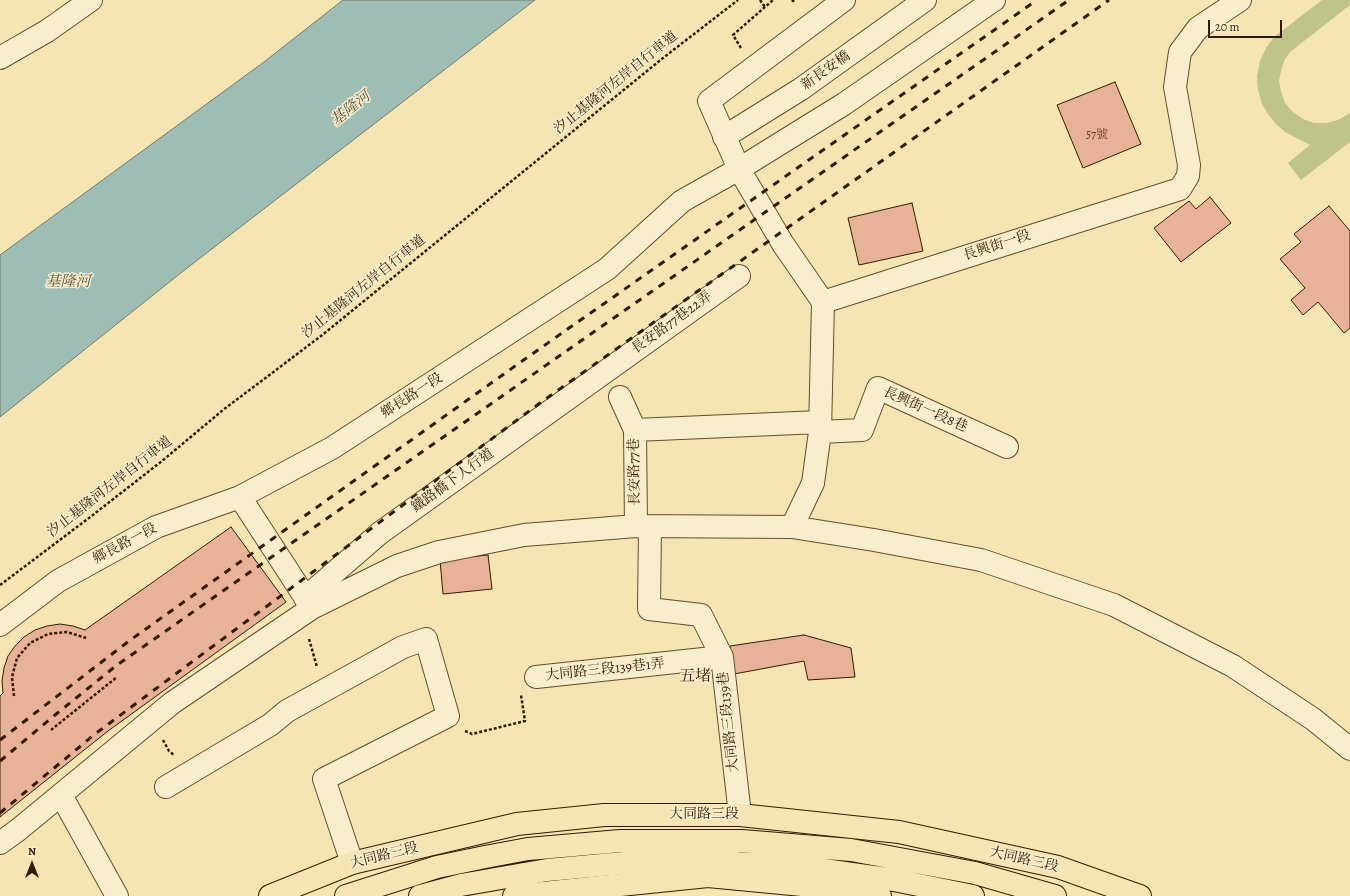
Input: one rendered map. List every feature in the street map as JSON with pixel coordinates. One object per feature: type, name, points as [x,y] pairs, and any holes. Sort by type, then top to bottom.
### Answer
[{"type":"main road","name":"大同路三段","points":[[270,896],[352,863],[516,824],[604,815],[740,815],[899,832],[1058,867],[1140,896]]},
{"type":"main road","points":[[346,896],[437,867],[528,849],[620,841],[742,841],[851,850],[975,873],[1055,896]]},
{"type":"main road","points":[[420,896],[461,885],[547,870],[668,859],[803,867],[894,880],[973,896]]},
{"type":"main road","points":[[514,896],[708,876],[880,896]]},
{"type":"street","points":[[0,58],[47,31],[91,0]]},
{"type":"street","points":[[792,527],[813,482],[820,427],[823,302],[783,244],[739,170],[709,101],[844,0]]},
{"type":"street","name":"新長安橋","points":[[724,137],[801,89],[926,0]]},
{"type":"street","name":"鄉長路一段","points":[[0,625],[58,581],[156,526],[240,497],[332,448],[607,269],[682,201],[739,170],[844,104],[994,0]]},
{"type":"street","name":"長興街一段","points":[[823,302],[1180,189],[1188,176],[1189,165],[1176,87],[1180,52],[1198,28],[1240,0]]},
{"type":"street","name":"長安路77巷22弄","points":[[606,371],[738,276]]},
{"type":"street","name":"鐵路橋下人行道","points":[[306,608],[380,534],[606,371]]},
{"type":"street","name":"長興街一段8巷","points":[[820,427],[862,430],[878,388],[1007,447]]},
{"type":"street","name":"長安路77巷","points":[[620,397],[635,430],[649,609]]},
{"type":"street","points":[[635,430],[820,427]]},
{"type":"street","points":[[240,497],[306,608]]},
{"type":"street","points":[[0,843],[61,795],[172,703],[306,608],[397,566],[439,552],[524,535],[643,526],[792,527],[874,540],[981,560],[1114,605],[1233,666],[1313,718],[1350,748]]},
{"type":"street","name":"大同路三段139巷","points":[[649,609],[701,615],[722,657],[740,815]]},
{"type":"street","points":[[166,787],[270,726],[288,711],[403,647],[426,639],[448,716],[324,779],[352,863]]},
{"type":"street","name":"大同路三段139巷1弄","points":[[536,677],[722,657]]},
{"type":"street","points":[[61,795],[117,896]]},
{"type":"path","name":"汐止基隆河左岸自行車道","points":[[0,585],[162,461],[223,410],[321,336],[651,68],[738,0]]},
{"type":"path","points":[[760,0],[765,7]]},
{"type":"path","points":[[744,52],[733,34],[773,0]]},
{"type":"path","points":[[306,608],[319,675],[319,688],[327,689]]},
{"type":"path","points":[[14,696],[12,676],[17,658],[30,643],[48,634],[67,632],[86,638]]},
{"type":"path","points":[[51,730],[118,677]]},
{"type":"path","points":[[448,716],[459,728],[472,734],[525,721],[520,690],[523,682],[536,677]]},
{"type":"path","points":[[151,721],[169,751],[184,764],[195,770]]},
{"type":"green space","points":[[1322,0],[1350,0],[1350,5],[1290,52],[1284,61],[1279,81],[1285,103],[1293,112],[1303,119],[1314,123],[1327,123],[1338,120],[1350,113],[1350,142],[1301,180],[1288,163],[1310,145],[1285,132],[1268,114],[1262,104],[1258,90],[1257,76],[1260,61],[1266,48],[1274,37]]},
{"type":"water","name":"基隆河","points":[[343,0],[535,0],[182,272],[0,417],[0,255],[264,62]]},
{"type":"building","points":[[1115,82],[1141,144],[1083,168],[1057,105]]},
{"type":"building","points":[[1210,197],[1231,223],[1181,262],[1154,228],[1189,201],[1196,209]]},
{"type":"building","points":[[912,203],[923,251],[859,265],[848,218]]},
{"type":"building","points":[[1329,206],[1350,231],[1350,328],[1344,333],[1318,302],[1303,315],[1291,300],[1305,288],[1280,259],[1301,242],[1294,234]]},
{"type":"building","points":[[231,527],[286,602],[108,731],[0,817],[0,696],[3,693],[2,681],[4,668],[8,656],[15,646],[24,637],[35,630],[47,626],[60,624],[85,630]]},
{"type":"building","points":[[488,555],[492,589],[443,594],[440,560]]},
{"type":"building","points":[[804,635],[851,648],[855,677],[808,680],[804,661],[734,674],[730,646]]},
{"type":"railway","points":[[0,740],[129,641],[525,359],[1037,0]]},
{"type":"railway","points":[[0,761],[117,665],[1069,0]]},
{"type":"railway","points":[[0,813],[95,734],[540,403],[1109,0]]},
{"type":"district","name":"五堵","points":[[695,677]]}]
